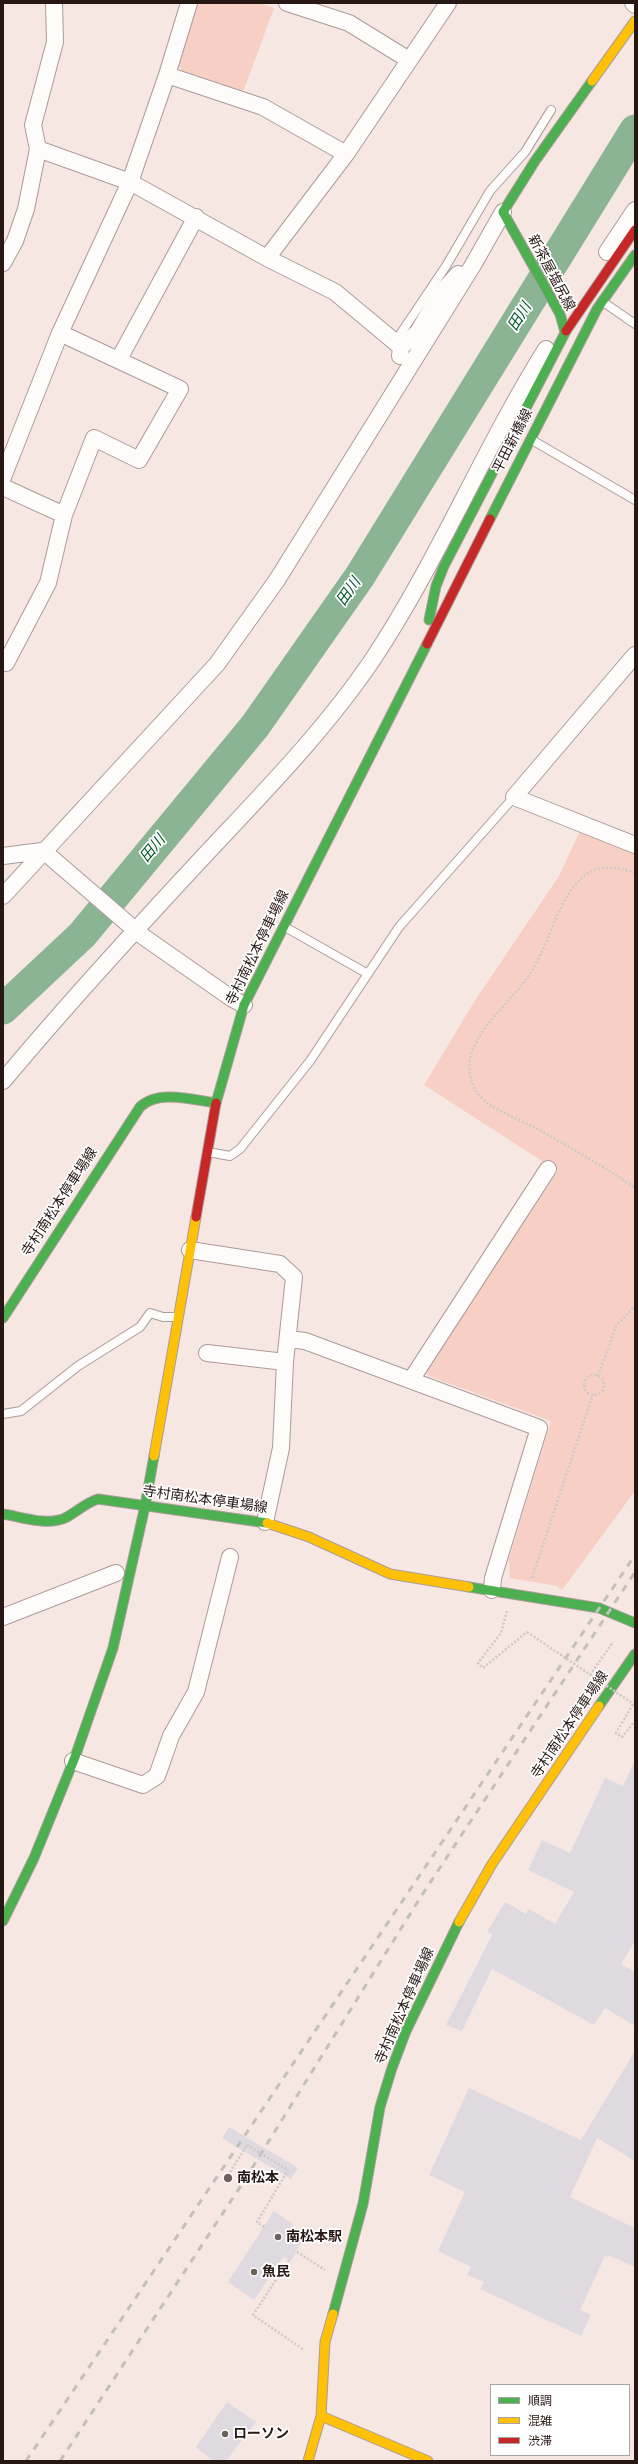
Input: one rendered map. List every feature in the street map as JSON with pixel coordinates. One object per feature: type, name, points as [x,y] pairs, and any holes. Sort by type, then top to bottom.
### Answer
[{"type":"main road","points":[[506,218],[535,161],[635,21]]},
{"type":"main road","name":"新茶屋塩尻線","points":[[424,645],[436,586],[444,566],[562,323],[506,218]]},
{"type":"main road","points":[[562,323],[635,230]]},
{"type":"main road","name":"平田新橋線","points":[[424,645],[602,302],[635,256]]},
{"type":"main road","name":"寺村南松本停車場線","points":[[3,1318],[131,1119],[143,1104],[160,1099],[187,1099],[216,1103],[244,1005],[424,645]]},
{"type":"main road","points":[[3,1921],[34,1858],[73,1761],[113,1648],[145,1506],[216,1103]]},
{"type":"main road","name":"寺村南松本停車場線","points":[[3,1514],[41,1520],[66,1518],[85,1502],[98,1499],[265,1522],[309,1537],[390,1574],[599,1608],[635,1623]]},
{"type":"main road","name":"寺村南松本停車場線","points":[[308,2461],[321,2416],[325,2342],[362,2204],[380,2107],[406,2030],[467,1906],[492,1864],[635,1654]]},
{"type":"main road","points":[[321,2416],[428,2461]]},
{"type":"street","points":[[3,263],[15,241],[26,209],[38,149],[33,125],[54,42],[54,3]]},
{"type":"street","points":[[3,477],[60,333],[130,182],[167,75],[189,3]]},
{"type":"street","points":[[286,3],[349,23],[409,60]]},
{"type":"street","points":[[267,258],[346,154],[448,3]]},
{"type":"street","points":[[167,75],[263,107],[346,154]]},
{"type":"street","points":[[38,149],[130,182],[196,217],[267,258],[335,292],[398,344]]},
{"type":"street","points":[[3,1081],[134,927],[303,749],[341,702],[373,658],[411,595],[521,388],[635,210]]},
{"type":"street","points":[[119,359],[196,217]]},
{"type":"street","points":[[3,896],[217,664],[277,580],[398,383],[473,265],[506,218]]},
{"type":"street","points":[[398,344],[418,332],[440,294],[455,276],[473,265]]},
{"type":"street","points":[[6,663],[48,582],[64,515],[94,438],[139,460],[180,388],[60,333]]},
{"type":"street","points":[[398,344],[398,383]]},
{"type":"street","points":[[3,487],[64,515]]},
{"type":"street","points":[[635,655],[514,797],[635,845]]},
{"type":"street","points":[[3,856],[44,852],[134,927],[225,994],[244,1005]]},
{"type":"street","points":[[411,1380],[548,1169]]},
{"type":"street","points":[[190,1250],[280,1264],[294,1277],[285,1362],[281,1448],[265,1522]]},
{"type":"street","points":[[288,1339],[305,1341],[539,1428],[493,1578],[492,1590]]},
{"type":"street","points":[[206,1353],[285,1362]]},
{"type":"street","points":[[73,1761],[143,1785],[158,1776],[171,1736],[196,1692],[230,1557]]},
{"type":"street","points":[[3,1617],[116,1573]]},
{"type":"lane","points":[[398,344],[490,191],[525,152],[551,110]]},
{"type":"lane","points":[[525,152],[535,161]]},
{"type":"lane","points":[[602,302],[635,324]]},
{"type":"lane","points":[[530,439],[635,500]]},
{"type":"lane","points":[[208,1152],[230,1156],[240,1149],[310,1061],[399,927],[514,797]]},
{"type":"lane","points":[[283,926],[368,974]]},
{"type":"lane","points":[[3,1414],[21,1411],[78,1366],[140,1327],[150,1312],[163,1317],[178,1317]]},
{"type":"path","points":[[635,873],[622,868],[603,868],[589,872],[576,884],[562,906],[534,968],[517,991],[484,1030],[472,1049],[468,1068],[474,1089],[489,1104],[610,1170],[635,1188]]},
{"type":"path","points":[[598,1376],[616,1326],[635,1306]]},
{"type":"path","points":[[592,1375],[598,1376],[603,1380],[604,1386],[601,1392],[593,1394],[585,1388],[585,1382],[592,1375]]},
{"type":"path","points":[[530,1584],[593,1394]]},
{"type":"path","points":[[509,1603],[501,1633],[478,1663],[483,1668],[527,1632],[635,1705]]},
{"type":"path","points":[[590,1675],[612,1642]]},
{"type":"path","points":[[635,1701],[616,1733],[622,1737],[635,1721]]},
{"type":"path","points":[[230,2172],[246,2145],[288,2170],[257,2222],[264,2227]]},
{"type":"path","points":[[297,2252],[327,2271]]},
{"type":"path","points":[[289,2260],[253,2315],[304,2350]]},
{"type":"shaded area","points":[[196,3],[260,3],[274,8],[243,92],[183,73],[178,64]]},
{"type":"shaded area","points":[[580,831],[635,852],[635,1491],[562,1590],[557,1586],[510,1578],[509,1559],[551,1421],[429,1376],[425,1371],[558,1171],[424,1085],[476,999],[559,876]]},
{"type":"building","points":[[635,1760],[635,1941],[621,1964],[635,1972],[635,2026],[605,2008],[594,2025],[492,1969],[462,2031],[446,2025],[492,1935],[487,1932],[505,1902],[526,1914],[529,1909],[555,1924],[574,1892],[528,1870],[542,1840],[570,1853],[605,1778],[623,1786]]},
{"type":"building","points":[[635,2051],[635,2161],[597,2138],[570,2197],[635,2228],[635,2267],[608,2255],[607,2257],[605,2256],[580,2310],[591,2315],[581,2336],[480,2289],[484,2282],[467,2275],[471,2267],[438,2251],[465,2192],[429,2175],[469,2088],[581,2140]]},
{"type":"building","points":[[229,2127],[298,2168],[291,2179],[222,2138]]},
{"type":"building","points":[[274,2211],[293,2224],[288,2232],[302,2241],[291,2261],[285,2257],[282,2259],[254,2300],[228,2282]]},
{"type":"building","name":"ローソン","points":[[227,2402],[256,2422],[226,2461],[213,2461],[196,2447]]},
{"type":"waterway","name":"田川","points":[[3,1009],[82,935],[255,726],[360,576],[635,130]]},
{"type":"railway","points":[[26,2461],[635,1555]]},
{"type":"railway","points":[[60,2461],[244,2181],[420,1898],[635,1572]]},
{"type":"traffic: fast","points":[[565,332],[560,314],[503,212],[535,161],[592,81]]},
{"type":"traffic: fast","points":[[490,519],[597,309],[635,255]]},
{"type":"traffic: fast","points":[[429,620],[436,586],[444,566],[566,331]]},
{"type":"traffic: fast","points":[[216,1103],[244,1005],[427,644]]},
{"type":"traffic: fast","points":[[3,1318],[140,1107],[156,1098],[166,1097],[187,1098],[216,1103]]},
{"type":"traffic: fast","points":[[3,1921],[34,1858],[75,1757],[113,1648],[145,1506],[154,1456]]},
{"type":"traffic: fast","points":[[3,1514],[42,1521],[58,1520],[65,1518],[98,1499],[267,1523]]},
{"type":"traffic: fast","points":[[469,1587],[599,1608],[635,1623]]},
{"type":"traffic: fast","points":[[599,1706],[635,1654]]},
{"type":"traffic: fast","points":[[333,2314],[363,2204],[380,2107],[392,2068],[406,2031],[459,1922]]},
{"type":"traffic: slow","points":[[592,81],[635,21]]},
{"type":"traffic: slow","points":[[154,1456],[196,1217]]},
{"type":"traffic: slow","points":[[267,1523],[309,1537],[390,1574],[469,1587]]},
{"type":"traffic: slow","points":[[459,1922],[492,1864],[599,1706]]},
{"type":"traffic: slow","points":[[308,2461],[321,2416],[325,2342],[333,2314]]},
{"type":"traffic: slow","points":[[321,2416],[428,2461]]},
{"type":"traffic: jam","points":[[566,331],[635,230]]},
{"type":"traffic: jam","points":[[427,644],[490,519]]},
{"type":"traffic: jam","points":[[196,1217],[216,1103]]},
{"type":"place","name":"南松本","points":[[228,2178]]},
{"type":"place","name":"南松本駅","points":[[278,2237]]},
{"type":"place","name":"魚民","points":[[254,2272]]},
{"type":"place","name":"ローソン","points":[[225,2434]]}]
